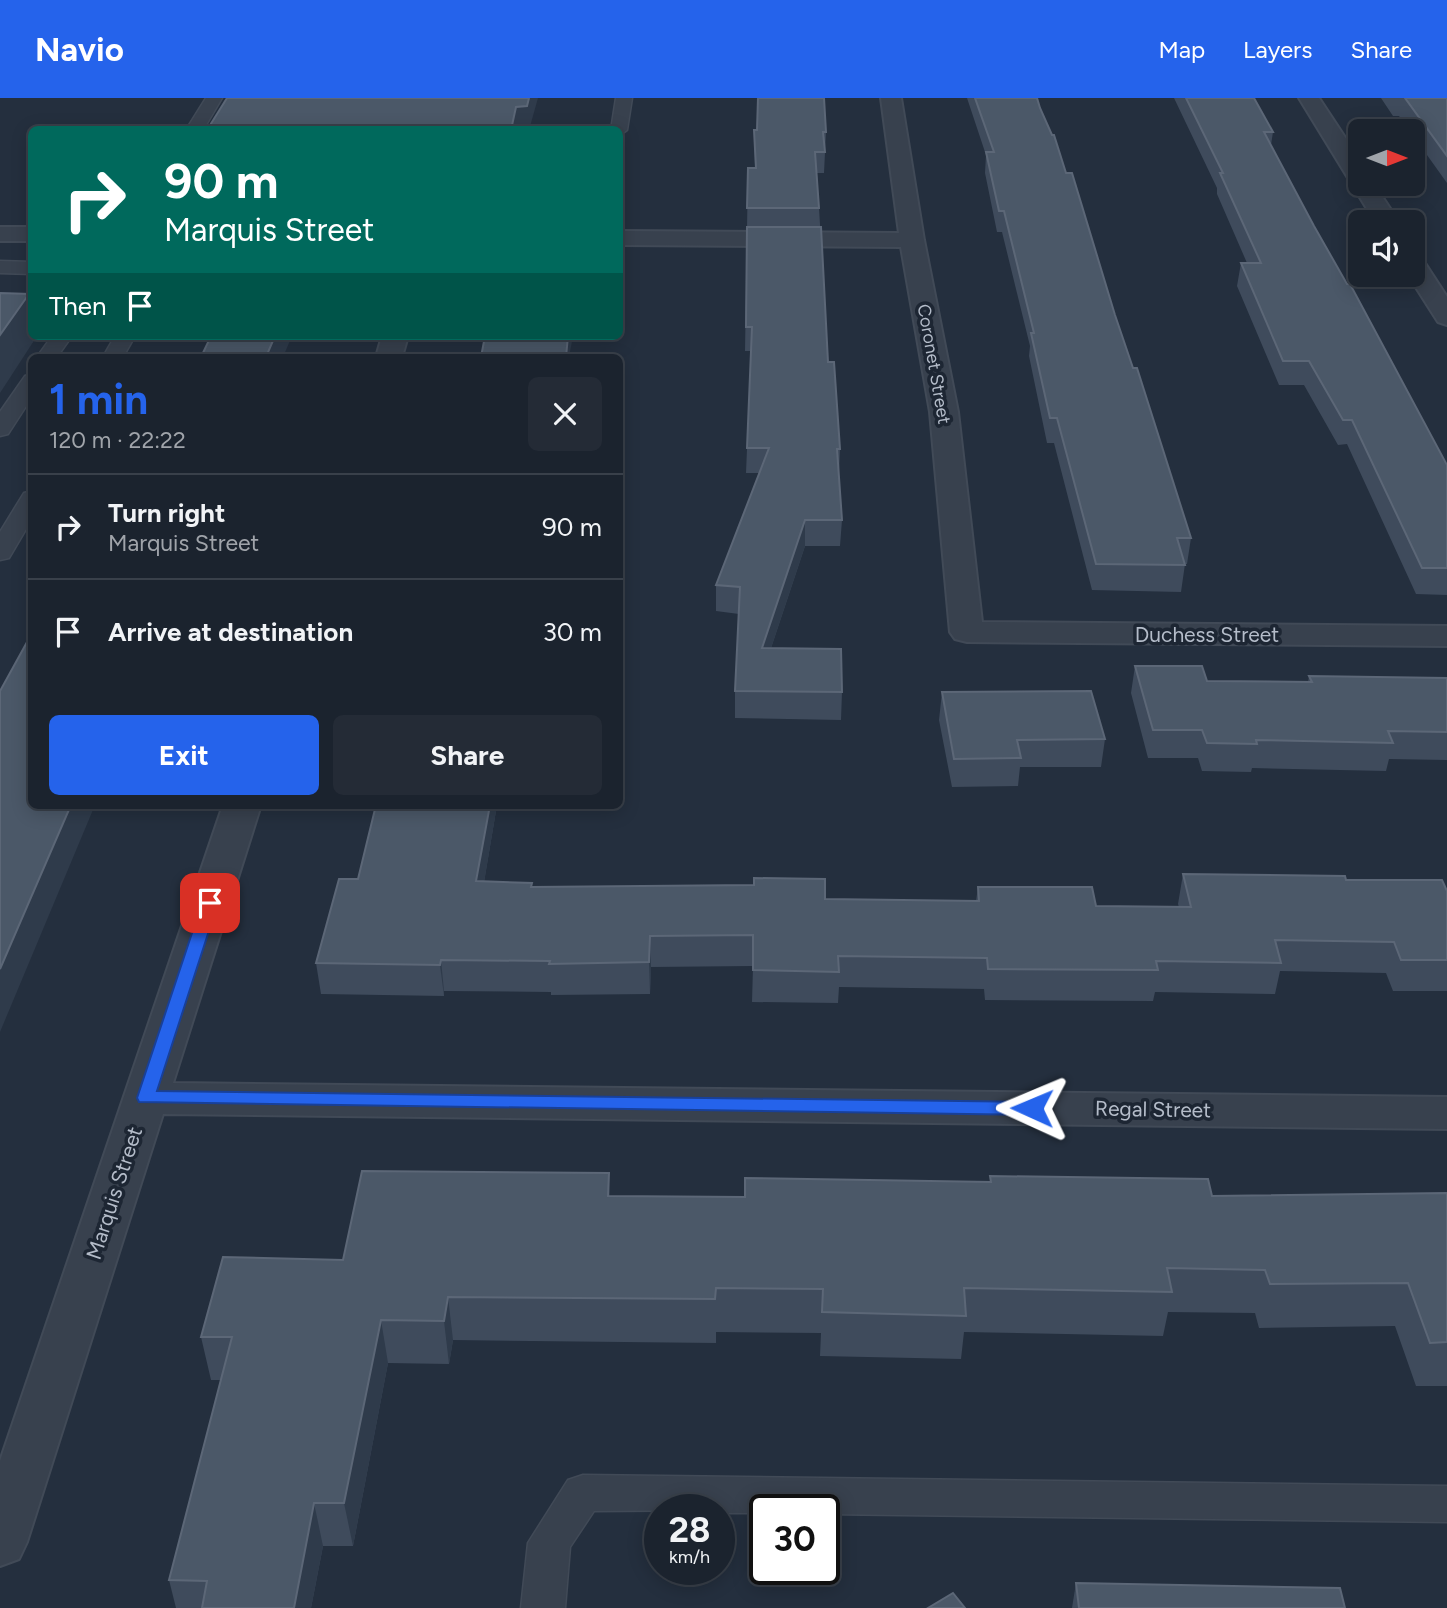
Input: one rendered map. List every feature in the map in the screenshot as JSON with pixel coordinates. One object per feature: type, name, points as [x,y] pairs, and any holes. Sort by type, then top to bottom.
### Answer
[{"type":"street","name":"Coronet Street","points":[[891,98],[912,240],[944,412],[967,632]]},
{"type":"street","points":[[1309,98],[1348,159]]},
{"type":"street","points":[[0,234],[28,234]]},
{"type":"street","points":[[623,238],[912,240]]},
{"type":"street","points":[[1425,282],[1447,317]]},
{"type":"street","name":"Duchess Street","points":[[967,632],[1447,636]]},
{"type":"street","name":"Marquis Street","points":[[0,1542],[241,809]]},
{"type":"street","name":"Regal Street","points":[[146,1098],[1447,1113]]},
{"type":"lane","points":[[196,126],[214,98]]},
{"type":"lane","points":[[620,126],[624,98]]},
{"type":"lane","points":[[0,267],[28,268]]},
{"type":"lane","points":[[0,429],[28,386]]},
{"type":"lane","points":[[0,553],[28,505]]},
{"type":"lane","points":[[543,1608],[549,1543],[583,1493],[1447,1504]]},
{"type":"building","points":[[227,98],[529,98],[527,106],[516,107],[512,126],[210,126]]},
{"type":"building","points":[[758,98],[824,98],[825,152],[815,152],[819,208],[747,208],[748,168],[756,168],[754,130],[757,130]]},
{"type":"building","points":[[975,98],[1037,98],[1054,135],[1066,173],[1072,173],[1115,315],[1133,368],[1137,368],[1191,538],[1177,538],[1185,565],[1096,564],[1057,418],[1050,418],[1031,333],[1034,333],[1004,211],[999,211],[986,152],[994,152]]},
{"type":"building","points":[[1186,98],[1254,98],[1273,132],[1264,132],[1348,287],[1352,287],[1447,465],[1447,568],[1422,568],[1352,420],[1343,420],[1309,361],[1283,361],[1241,263],[1261,263],[1220,173],[1223,173]]},
{"type":"building","points":[[1405,98],[1447,98],[1447,156],[1425,126],[1425,119],[1420,119]]},
{"type":"building","points":[[747,227],[821,227],[828,362],[834,362],[842,520],[805,520],[762,648],[841,649],[842,692],[735,691],[740,587],[716,585],[769,448],[747,448],[752,327],[746,327]]},
{"type":"building","points":[[0,293],[28,294],[28,295],[0,335]]},
{"type":"building","points":[[209,340],[273,340],[267,354],[202,354]]},
{"type":"building","points":[[484,340],[568,340],[566,354],[482,354]]},
{"type":"building","points":[[28,640],[28,809],[69,809],[0,969],[0,691]]},
{"type":"building","points":[[1135,666],[1202,666],[1207,681],[1312,682],[1309,676],[1447,678],[1447,732],[1388,731],[1393,743],[1256,740],[1257,744],[1207,743],[1202,730],[1153,730]]},
{"type":"building","points":[[1091,691],[1105,739],[1017,740],[1021,758],[954,759],[942,692]]},
{"type":"building","points":[[375,809],[489,809],[476,881],[532,883],[531,887],[754,885],[754,878],[825,879],[825,899],[979,901],[978,887],[1092,887],[1096,906],[1191,907],[1183,874],[1345,876],[1346,880],[1442,880],[1447,891],[1447,960],[1401,960],[1394,942],[1275,940],[1281,963],[1156,961],[1158,970],[988,969],[987,958],[838,956],[839,972],[753,970],[753,935],[650,936],[649,962],[549,964],[550,961],[441,960],[440,965],[316,963],[339,879],[358,879]]},
{"type":"building","points":[[362,1171],[609,1173],[608,1196],[745,1197],[745,1178],[991,1182],[990,1176],[1208,1179],[1212,1196],[1447,1193],[1447,1342],[1430,1343],[1408,1283],[1270,1284],[1265,1270],[1167,1268],[1172,1292],[964,1288],[966,1316],[822,1312],[823,1289],[716,1288],[715,1299],[448,1297],[444,1321],[381,1320],[344,1503],[314,1503],[294,1608],[202,1608],[207,1581],[169,1580],[232,1337],[201,1337],[223,1257],[343,1260]]},
{"type":"building","points":[[1076,1583],[1340,1588],[1345,1608],[1079,1608]]},
{"type":"building","points":[[953,1593],[965,1608],[928,1608]]},
{"type":"route","points":[[210,903],[146,1098],[1032,1108]]}]
